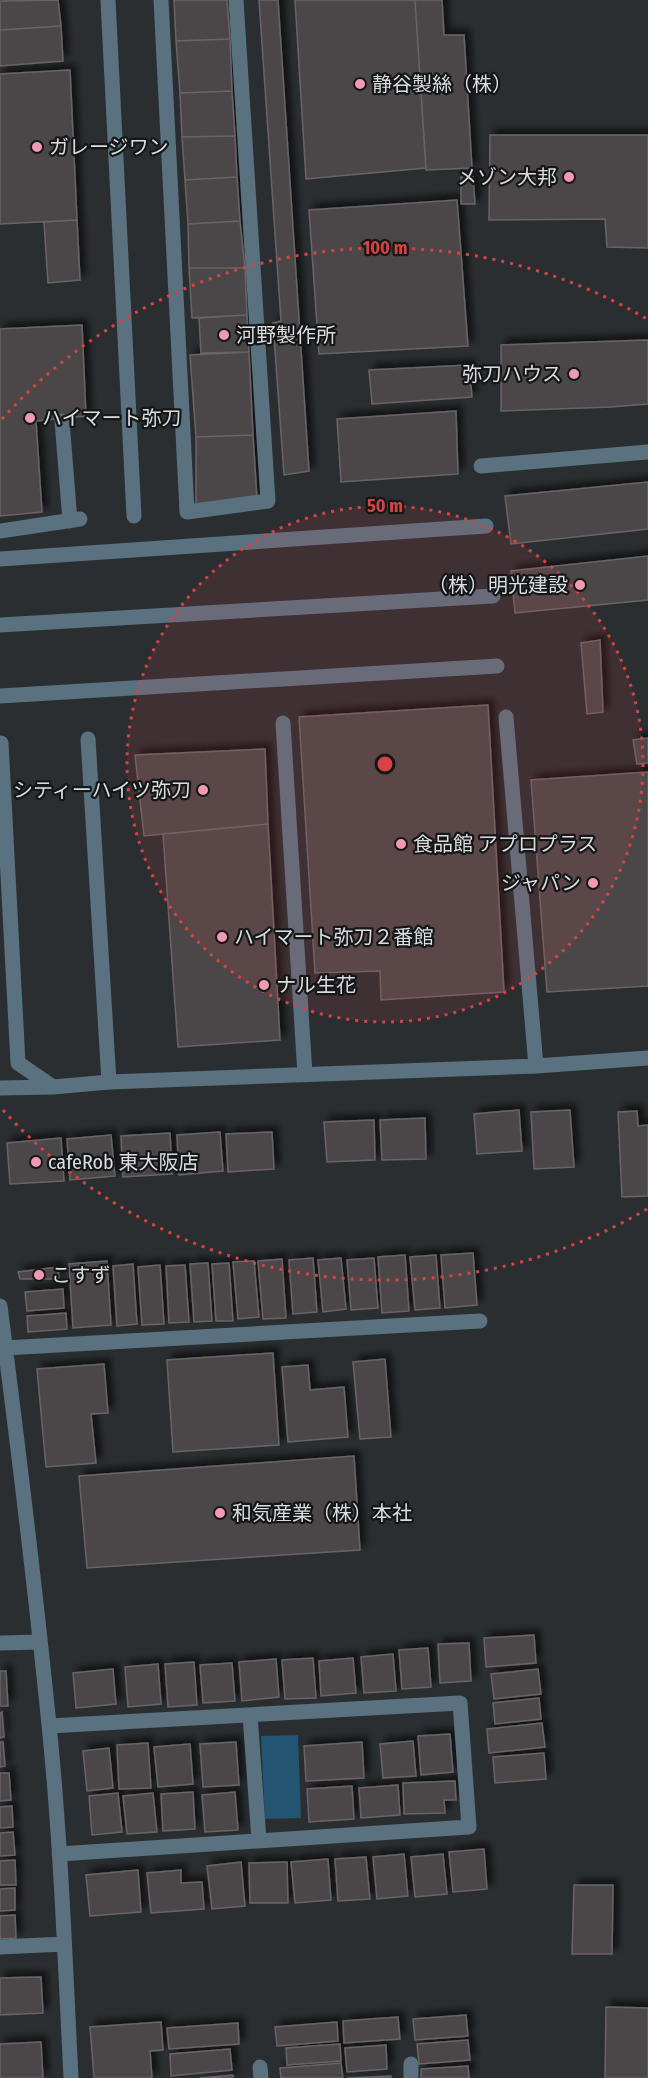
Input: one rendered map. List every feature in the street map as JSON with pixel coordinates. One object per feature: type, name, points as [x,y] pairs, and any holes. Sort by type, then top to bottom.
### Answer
[{"type":"street","points":[[108,0],[134,516]]},
{"type":"street","points":[[161,0],[188,512],[268,501],[237,0]]},
{"type":"street","points":[[0,531],[75,520],[62,422]]},
{"type":"street","points":[[481,466],[648,452]]},
{"type":"street","points":[[0,559],[486,526]]},
{"type":"street","points":[[0,625],[492,596]]},
{"type":"street","points":[[0,696],[497,666]]},
{"type":"street","points":[[506,717],[536,1066]]},
{"type":"street","points":[[283,723],[305,1075]]},
{"type":"street","points":[[88,739],[109,1082]]},
{"type":"street","points":[[1,743],[18,1063],[53,1087]]},
{"type":"street","points":[[0,1088],[536,1066],[648,1058]]},
{"type":"street","points":[[0,1306],[49,1726],[59,1854],[71,2078]]},
{"type":"street","points":[[5,1348],[480,1321]]},
{"type":"street","points":[[0,1643],[40,1642]]},
{"type":"street","points":[[49,1726],[460,1703],[469,1827],[59,1854]]},
{"type":"street","points":[[250,1715],[259,1840]]},
{"type":"street","points":[[0,1947],[64,1944]]},
{"type":"shaded area","points":[[298,1735],[301,1818],[265,1819],[261,1736]]},
{"type":"building","points":[[58,0],[61,26],[0,30],[0,1]]},
{"type":"building","points":[[174,0],[227,0],[230,39],[176,41]]},
{"type":"building","points":[[259,0],[278,0],[309,471],[284,475],[273,323],[281,321]]},
{"type":"building","name":"静谷製絲（株）","points":[[295,0],[415,0],[426,168],[306,179]]},
{"type":"building","points":[[415,0],[442,0],[444,35],[464,35],[472,168],[426,170]]},
{"type":"building","points":[[61,26],[63,61],[0,66],[0,30]]},
{"type":"building","points":[[230,39],[232,91],[180,93],[176,41]]},
{"type":"building","name":"ガレージワン","points":[[70,70],[77,220],[0,224],[0,74]]},
{"type":"building","points":[[232,91],[235,136],[182,137],[180,93]]},
{"type":"building","name":"メゾン大邦","points":[[490,135],[648,135],[648,248],[607,247],[605,219],[489,220]]},
{"type":"building","points":[[235,136],[237,177],[185,180],[182,137]]},
{"type":"building","points":[[237,177],[240,221],[188,224],[185,180]]},
{"type":"building","points":[[461,177],[473,177],[475,204],[461,204]]},
{"type":"building","points":[[457,200],[468,346],[319,354],[309,210]]},
{"type":"building","points":[[77,220],[80,280],[48,283],[44,222]]},
{"type":"building","points":[[240,221],[245,268],[189,268],[188,224]]},
{"type":"building","points":[[189,268],[245,268],[247,315],[192,318]]},
{"type":"building","name":"河野製作所","points":[[247,315],[249,352],[201,353],[199,318]]},
{"type":"building","name":"ハイマート弥刀","points":[[82,325],[86,416],[36,421],[42,512],[0,516],[0,329]]},
{"type":"building","name":"弥刀ハウス","points":[[648,340],[648,404],[501,411],[501,345]]},
{"type":"building","points":[[249,352],[253,435],[196,437],[190,355]]},
{"type":"building","points":[[469,365],[472,397],[372,404],[369,370]]},
{"type":"building","points":[[456,411],[458,474],[341,482],[337,419]]},
{"type":"building","points":[[253,435],[257,499],[196,506],[196,437]]},
{"type":"building","points":[[648,482],[648,529],[511,544],[505,496]]},
{"type":"building","name":"（株）明光建設","points":[[648,556],[648,600],[515,613],[511,571]]},
{"type":"building","points":[[600,640],[603,712],[587,714],[581,643]]},
{"type":"building","name":"食品館 アプロプラス","points":[[488,705],[504,992],[381,1000],[380,971],[315,973],[299,717]]},
{"type":"building","points":[[648,738],[648,763],[637,764],[633,740]]},
{"type":"building","name":"シティーハイツ弥刀","points":[[265,749],[268,824],[144,836],[135,755]]},
{"type":"building","name":"ジャパン","points":[[648,772],[648,986],[547,992],[531,780]]},
{"type":"building","name":"ハイマート弥刀２番館","points":[[268,824],[280,1040],[178,1047],[163,834]]},
{"type":"building","points":[[519,1110],[522,1151],[477,1154],[474,1114]]},
{"type":"building","points":[[570,1110],[574,1167],[534,1169],[531,1112]]},
{"type":"building","points":[[637,1111],[638,1126],[648,1125],[648,1196],[622,1197],[618,1112]]},
{"type":"building","points":[[425,1118],[426,1159],[382,1160],[380,1120]]},
{"type":"building","points":[[374,1120],[375,1160],[327,1162],[324,1122]]},
{"type":"building","points":[[220,1132],[223,1171],[179,1175],[177,1135]]},
{"type":"building","points":[[272,1132],[274,1169],[228,1172],[226,1134]]},
{"type":"building","points":[[170,1133],[172,1174],[123,1177],[121,1136]]},
{"type":"building","points":[[111,1135],[115,1176],[70,1180],[67,1139]]},
{"type":"building","name":"cafeRob 東大阪店","points":[[61,1138],[64,1181],[10,1184],[7,1143]]},
{"type":"building","points":[[473,1253],[477,1305],[445,1308],[441,1255]]},
{"type":"building","points":[[405,1255],[409,1311],[382,1313],[378,1257]]},
{"type":"building","points":[[436,1255],[440,1308],[415,1310],[410,1257]]},
{"type":"building","points":[[313,1258],[317,1312],[293,1314],[289,1260]]},
{"type":"building","points":[[341,1258],[346,1309],[323,1312],[318,1260]]},
{"type":"building","points":[[374,1258],[378,1308],[351,1310],[347,1260]]},
{"type":"building","points":[[282,1259],[286,1318],[263,1319],[258,1261]]},
{"type":"building","points":[[107,1261],[111,1325],[73,1328],[69,1264]]},
{"type":"building","points":[[254,1261],[259,1317],[238,1319],[233,1262]]},
{"type":"building","points":[[208,1263],[212,1321],[194,1322],[190,1264]]},
{"type":"building","points":[[229,1263],[233,1321],[216,1321],[212,1264]]},
{"type":"building","points":[[133,1264],[137,1324],[117,1326],[113,1266]]},
{"type":"building","points":[[160,1265],[164,1324],[142,1325],[138,1267]]},
{"type":"building","points":[[185,1265],[189,1322],[169,1323],[166,1266]]},
{"type":"building","name":"こすず","points":[[58,1267],[59,1279],[20,1279],[18,1272]]},
{"type":"building","points":[[63,1289],[64,1308],[27,1311],[25,1292]]},
{"type":"building","points":[[66,1313],[67,1329],[28,1332],[27,1316]]},
{"type":"building","points":[[273,1353],[279,1445],[173,1452],[167,1360]]},
{"type":"building","points":[[385,1359],[391,1437],[360,1439],[353,1362]]},
{"type":"building","points":[[104,1364],[108,1413],[91,1414],[96,1463],[46,1467],[37,1369]]},
{"type":"building","points":[[308,1365],[310,1390],[344,1387],[348,1437],[288,1442],[282,1367]]},
{"type":"building","name":"和気産業（株）本社","points":[[354,1456],[360,1550],[87,1568],[79,1476]]},
{"type":"building","points":[[534,1635],[536,1663],[486,1667],[484,1638]]},
{"type":"building","points":[[469,1643],[471,1681],[440,1683],[438,1644]]},
{"type":"building","points":[[428,1648],[431,1687],[402,1689],[399,1650]]},
{"type":"building","points":[[393,1654],[396,1691],[364,1693],[361,1657]]},
{"type":"building","points":[[313,1658],[316,1698],[285,1699],[282,1660]]},
{"type":"building","points":[[353,1658],[356,1693],[321,1696],[319,1661]]},
{"type":"building","points":[[276,1659],[279,1697],[242,1701],[239,1662]]},
{"type":"building","points":[[194,1662],[197,1705],[168,1707],[165,1664]]},
{"type":"building","points":[[232,1663],[235,1701],[203,1703],[200,1665]]},
{"type":"building","points":[[158,1664],[161,1704],[128,1707],[125,1667]]},
{"type":"building","points":[[113,1669],[116,1704],[76,1708],[73,1673]]},
{"type":"building","points":[[538,1669],[541,1694],[494,1699],[491,1674]]},
{"type":"building","points":[[0,1671],[6,1671],[8,1706],[0,1706]]},
{"type":"building","points":[[539,1698],[541,1719],[495,1724],[493,1703]]},
{"type":"building","points":[[2,1712],[4,1737],[0,1738],[0,1713]]},
{"type":"building","points":[[542,1723],[545,1747],[489,1753],[487,1729]]},
{"type":"building","points":[[450,1734],[453,1772],[421,1775],[418,1736]]},
{"type":"building","points":[[413,1741],[416,1776],[383,1778],[380,1744]]},
{"type":"building","points":[[0,1742],[3,1742],[5,1766],[0,1767]]},
{"type":"building","points":[[236,1742],[239,1785],[203,1787],[200,1744]]},
{"type":"building","points":[[362,1742],[364,1778],[306,1781],[304,1746]]},
{"type":"building","points":[[148,1743],[151,1788],[119,1789],[117,1745]]},
{"type":"building","points":[[190,1744],[193,1784],[158,1787],[154,1747]]},
{"type":"building","points":[[109,1748],[113,1788],[87,1791],[83,1751]]},
{"type":"building","points":[[544,1753],[546,1779],[495,1783],[493,1757]]},
{"type":"building","points":[[0,1773],[9,1773],[11,1800],[0,1801]]},
{"type":"building","points":[[455,1781],[456,1800],[444,1800],[445,1813],[404,1814],[403,1783]]},
{"type":"building","points":[[398,1785],[400,1815],[361,1818],[359,1788]]},
{"type":"building","points":[[352,1786],[354,1819],[309,1822],[307,1789]]},
{"type":"building","points":[[193,1792],[195,1829],[163,1831],[161,1794]]},
{"type":"building","points":[[235,1792],[238,1830],[205,1832],[202,1795]]},
{"type":"building","points":[[118,1793],[122,1832],[92,1835],[89,1796]]},
{"type":"building","points":[[153,1793],[157,1832],[127,1834],[123,1796]]},
{"type":"building","points":[[12,1806],[13,1827],[0,1828],[0,1807]]},
{"type":"building","points":[[13,1832],[15,1855],[0,1856],[0,1833]]},
{"type":"building","points":[[484,1849],[487,1889],[453,1892],[449,1852]]},
{"type":"building","points":[[404,1854],[408,1896],[377,1899],[373,1857]]},
{"type":"building","points":[[443,1854],[447,1894],[415,1897],[411,1857]]},
{"type":"building","points":[[366,1857],[370,1899],[338,1901],[335,1859]]},
{"type":"building","points":[[328,1859],[331,1900],[295,1903],[291,1862]]},
{"type":"building","points":[[15,1860],[16,1885],[0,1885],[0,1861]]},
{"type":"building","points":[[241,1862],[245,1906],[212,1909],[207,1866]]},
{"type":"building","points":[[287,1862],[288,1903],[250,1903],[249,1863]]},
{"type":"building","points":[[138,1870],[141,1912],[90,1916],[86,1875]]},
{"type":"building","points":[[181,1870],[181,1883],[202,1882],[204,1909],[151,1913],[147,1873]]},
{"type":"building","points":[[574,1885],[613,1885],[612,1954],[572,1954]]},
{"type":"building","points":[[15,1888],[15,1910],[0,1911],[0,1889]]},
{"type":"building","points":[[15,1915],[16,1938],[0,1939],[0,1916]]},
{"type":"building","points":[[41,1977],[43,2013],[0,2015],[0,1978]]},
{"type":"building","points":[[606,2007],[648,2008],[648,2078],[605,2078]]},
{"type":"building","points":[[466,2015],[468,2036],[415,2040],[413,2019]]},
{"type":"building","points":[[398,2017],[400,2039],[344,2043],[343,2021]]},
{"type":"building","points":[[161,2022],[163,2050],[150,2051],[152,2078],[94,2078],[90,2027]]},
{"type":"building","points":[[337,2022],[338,2041],[277,2046],[275,2027]]},
{"type":"building","points":[[238,2023],[239,2044],[169,2049],[167,2028]]},
{"type":"building","points":[[468,2040],[470,2060],[419,2064],[417,2044]]},
{"type":"building","points":[[41,2042],[43,2078],[0,2078],[0,2044]]},
{"type":"building","points":[[340,2044],[341,2061],[287,2065],[286,2048]]},
{"type":"building","points":[[386,2045],[387,2069],[347,2072],[345,2048]]},
{"type":"building","points":[[230,2049],[232,2070],[171,2076],[170,2054]]},
{"type":"building","points":[[341,2063],[343,2078],[281,2078],[280,2068]]},
{"type":"building","points":[[468,2066],[469,2078],[421,2078],[421,2069]]},
{"type":"building","points":[[233,2075],[233,2078],[200,2078]]},
{"type":"building","points":[[391,2076],[391,2078],[347,2078]]},
{"type":"place","name":"静谷製絲（株）","points":[[360,84]]},
{"type":"place","name":"ガレージワン","points":[[37,147]]},
{"type":"place","name":"メゾン大邦","points":[[569,177]]},
{"type":"place","name":"河野製作所","points":[[224,335]]},
{"type":"place","name":"弥刀ハウス","points":[[574,374]]},
{"type":"place","name":"ハイマート弥刀","points":[[30,418]]},
{"type":"place","name":"（株）明光建設","points":[[580,585]]},
{"type":"place","name":"シティーハイツ弥刀","points":[[203,790]]},
{"type":"place","name":"食品館 アプロプラス","points":[[401,844]]},
{"type":"place","name":"ジャパン","points":[[593,883]]},
{"type":"place","name":"ハイマート弥刀２番館","points":[[222,937]]},
{"type":"place","name":"ナル生花","points":[[264,985]]},
{"type":"place","name":"cafeRob 東大阪店","points":[[36,1162]]},
{"type":"place","name":"こすず","points":[[39,1275]]},
{"type":"place","name":"和気産業（株）本社","points":[[220,1513]]}]
